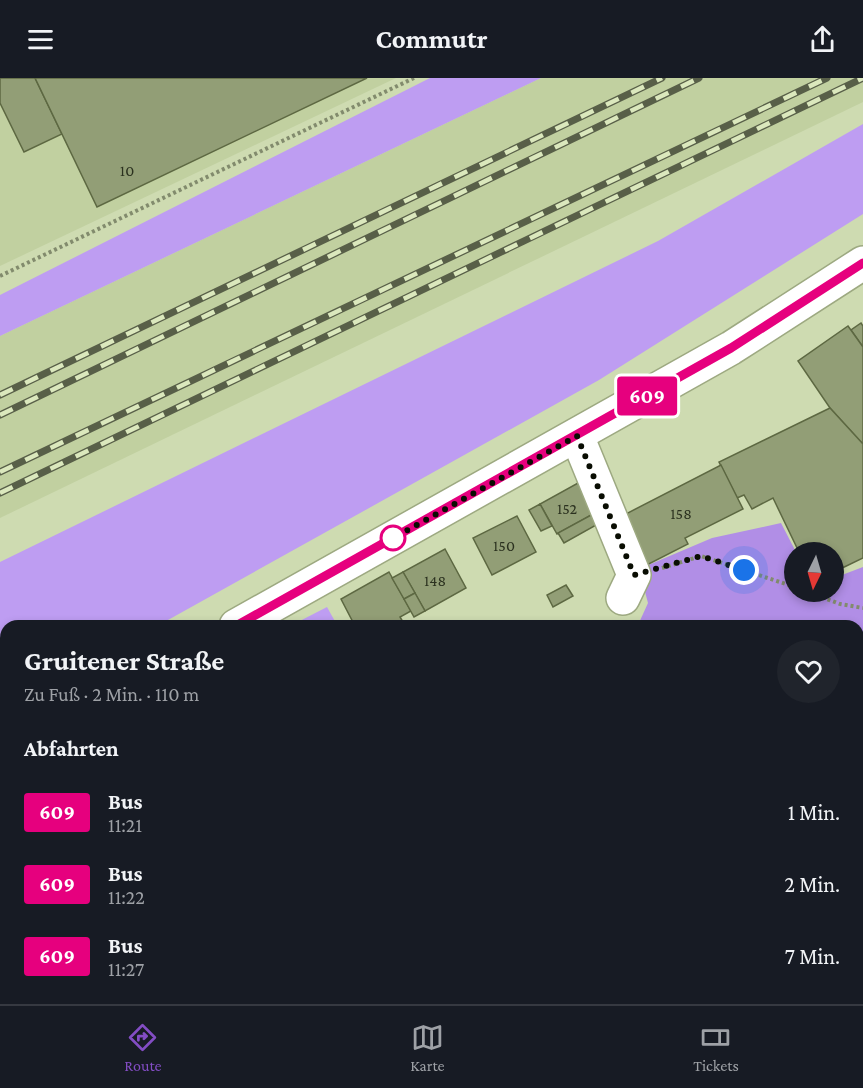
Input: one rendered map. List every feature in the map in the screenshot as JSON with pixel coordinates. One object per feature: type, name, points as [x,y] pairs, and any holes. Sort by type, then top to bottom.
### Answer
[{"type":"street","points":[[247,620],[731,348],[863,262]]},
{"type":"street","points":[[577,436],[629,586]]},
{"type":"path","points":[[0,276],[414,78]]},
{"type":"path","points":[[629,586],[701,556],[784,583]]},
{"type":"path","points":[[835,602],[863,608]]},
{"type":"shaded area","points":[[0,78],[396,78],[0,266]]},
{"type":"shaded area","points":[[430,78],[541,78],[0,336],[0,295]]},
{"type":"shaded area","points":[[541,78],[863,78],[863,102],[0,518],[0,336]]},
{"type":"shaded area","points":[[863,124],[863,214],[599,380],[168,620],[0,620],[0,562],[658,241]]},
{"type":"shaded area","points":[[781,523],[791,542],[784,542],[784,602],[844,602],[844,574],[863,567],[863,620],[640,620],[648,603],[639,569],[712,538]]},
{"type":"shaded area","points":[[327,607],[334,620],[302,620]]},
{"type":"building","points":[[0,78],[35,78],[62,134],[24,152],[0,103]]},
{"type":"building","points":[[35,78],[367,78],[97,207]]},
{"type":"building","points":[[861,323],[863,326],[863,347],[851,330]]},
{"type":"building","points":[[848,326],[863,347],[863,444],[830,408],[798,361]]},
{"type":"building","points":[[830,408],[863,444],[863,558],[844,567],[844,542],[794,542],[773,498],[752,509],[744,495],[737,498],[719,462]]},
{"type":"building","points":[[721,465],[743,509],[685,538],[688,544],[639,569],[620,517]]},
{"type":"building","points":[[578,483],[595,513],[557,534],[540,504]]},
{"type":"building","points":[[540,504],[552,526],[541,531],[529,510]]},
{"type":"building","points":[[593,514],[598,524],[564,543],[558,533]]},
{"type":"building","points":[[517,516],[536,552],[492,575],[473,538]]},
{"type":"building","points":[[445,549],[466,588],[425,611],[403,572]]},
{"type":"building","points":[[389,572],[411,611],[400,617],[402,620],[352,620],[341,599]]},
{"type":"building","points":[[403,572],[415,593],[404,599],[392,578]]},
{"type":"building","points":[[566,585],[573,596],[553,607],[547,595]]},
{"type":"building","points":[[415,593],[425,611],[414,617],[404,599]]},
{"type":"railway","points":[[0,395],[662,78]]},
{"type":"railway","points":[[0,415],[699,78]]},
{"type":"railway","points":[[0,472],[827,78]]},
{"type":"railway","points":[[0,493],[863,78]]},
{"type":"bus line","name":"609","points":[[247,620],[731,348],[863,263]]},
{"type":"route","points":[[393,538],[386,542],[577,436],[634,575],[701,556],[744,570]]}]
